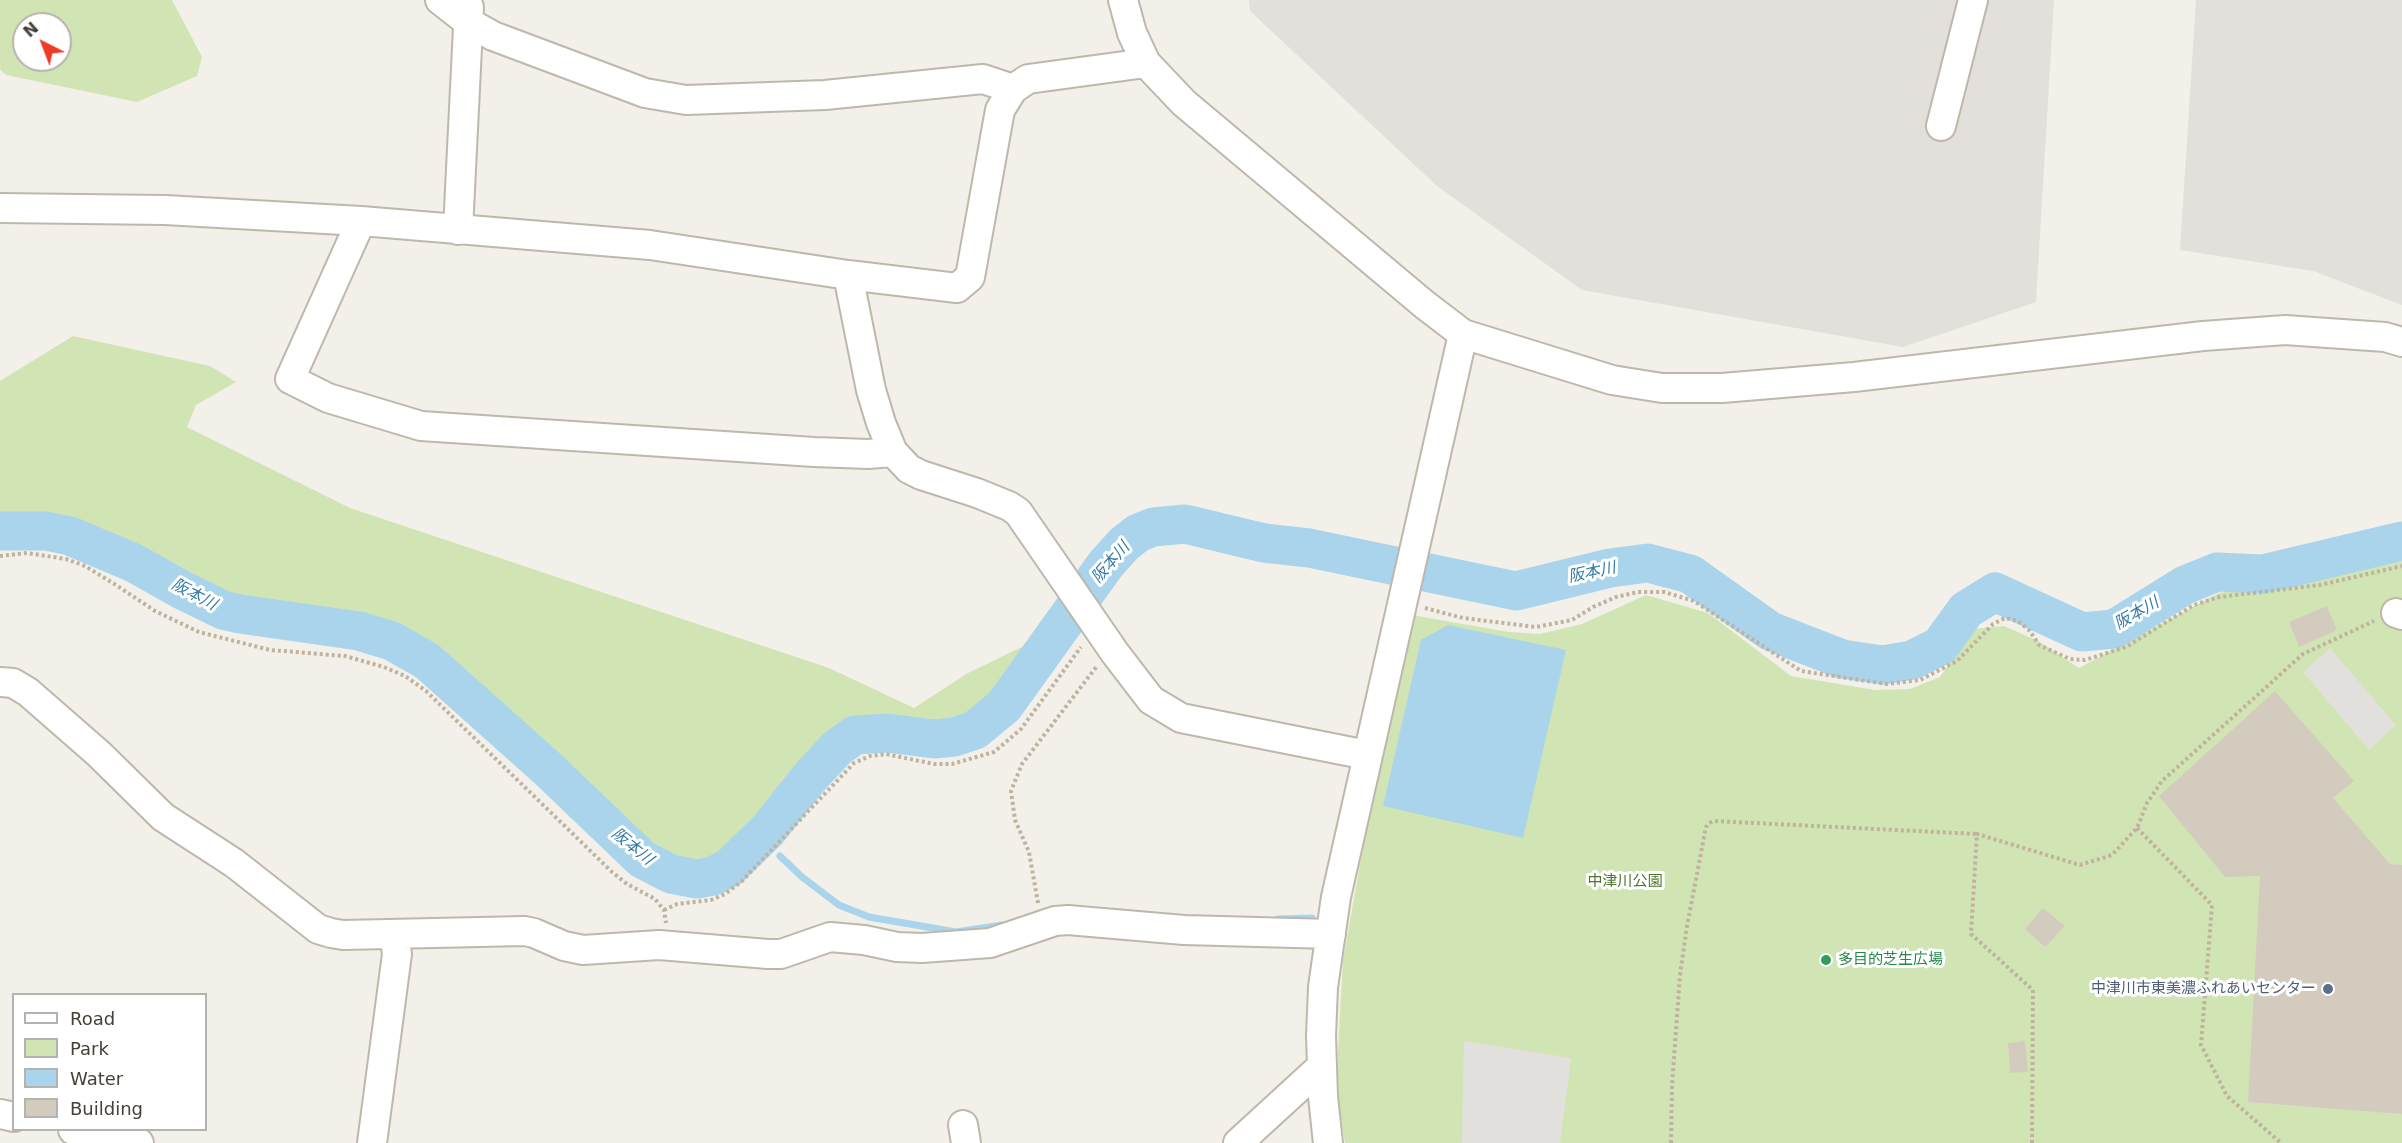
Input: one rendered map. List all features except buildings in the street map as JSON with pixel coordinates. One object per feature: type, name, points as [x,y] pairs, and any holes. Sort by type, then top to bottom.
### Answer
[{"type":"street","points":[[440,0],[468,11],[493,36],[645,93],[686,100],[825,95],[983,79],[1013,89]]},
{"type":"street","points":[[1124,0],[1132,33],[1146,63],[1184,103],[1301,199],[1365,256],[1463,334],[1612,380],[1662,388],[1722,388],[1854,377],[2203,336],[2285,330],[2385,337],[2402,342]]},
{"type":"street","points":[[1941,126],[1974,0]]},
{"type":"street","points":[[458,230],[468,11]]},
{"type":"street","points":[[0,208],[165,210],[361,221],[650,245],[957,288],[969,277],[1000,110],[1013,89],[1028,79],[1146,63]]},
{"type":"street","points":[[361,221],[290,379],[328,398],[421,426],[814,452],[868,454],[893,452]]},
{"type":"street","points":[[848,274],[871,390],[893,452],[909,469],[921,475],[977,493],[1018,512],[1114,653],[1151,700],[1181,718],[1367,755]]},
{"type":"street","points":[[1329,1143],[1321,1067],[1323,987],[1336,897],[1463,334]]},
{"type":"street","points":[[0,682],[13,683],[28,692],[99,754],[163,817],[234,863],[318,929],[343,935],[525,932],[534,933],[564,946],[583,950],[666,945],[781,954],[830,937],[864,940],[897,947],[952,947],[990,943],[1055,921],[1068,920],[1184,930],[1331,934]]},
{"type":"street","points":[[372,1143],[397,954],[394,934]]},
{"type":"street","points":[[1238,1143],[1321,1067]]},
{"type":"street","points":[[78,1131],[139,1143]]},
{"type":"path","points":[[0,556],[27,553],[66,558],[106,579],[155,611],[199,632],[270,650],[345,656],[384,667],[405,676],[426,691],[612,872],[627,884],[655,899],[664,910],[666,945]]},
{"type":"path","points":[[1403,597],[1463,618],[1536,627],[1572,620],[1616,597],[1638,592],[1664,592],[1694,601],[1801,671],[1887,684],[1920,680],[1957,661],[1993,624],[2005,618],[2018,621],[2030,631],[2039,645],[2070,659],[2085,660],[2126,647],[2194,605],[2219,597],[2320,585],[2402,566]]},
{"type":"path","points":[[1671,1143],[1672,1086],[1680,975],[1687,926],[1706,827],[1709,823],[1714,821],[1977,834],[2080,865],[2112,855],[2137,828],[2147,802],[2162,781],[2303,654],[2355,628],[2399,614]]},
{"type":"path","points":[[664,910],[677,904],[711,900],[725,894],[742,881],[854,763],[870,756],[886,754],[934,764],[952,764],[994,752],[1021,729],[1096,625]]},
{"type":"path","points":[[1038,907],[1029,852],[1014,820],[1011,791],[1015,777],[1022,764],[1101,662],[1114,653]]},
{"type":"path","points":[[2137,828],[2212,905],[2201,1045],[2228,1096],[2280,1143]]},
{"type":"path","points":[[1977,834],[1971,934],[2033,990],[2032,1143]]},
{"type":"shaded area","points":[[1249,0],[2054,0],[2036,302],[1903,347],[1582,290],[1437,186],[1250,11]]},
{"type":"shaded area","points":[[2196,0],[2402,0],[2402,305],[2313,271],[2180,250]]},
{"type":"shaded area","points":[[2330,648],[2396,725],[2369,750],[2303,672]]},
{"type":"shaded area","points":[[1464,1041],[1571,1058],[1560,1143],[1462,1143]]},
{"type":"green space","points":[[0,0],[172,0],[202,57],[197,76],[137,102],[6,75],[0,69]]},
{"type":"green space","points":[[73,336],[210,366],[236,382],[196,405],[187,427],[350,508],[829,668],[914,708],[968,673],[1030,643],[1002,686],[949,731],[854,725],[770,812],[715,860],[650,859],[431,655],[397,633],[365,624],[238,605],[188,584],[98,533],[46,519],[0,520],[0,381]]},
{"type":"green space","name":"中津川公園","points":[[2402,561],[2402,1143],[1345,1143],[1336,1088],[1343,960],[1369,814],[1412,615],[1509,632],[1540,634],[1582,624],[1646,595],[1708,613],[1791,676],[1875,690],[1910,689],[1940,677],[1973,629],[2004,626],[2038,641],[2079,668],[2219,593]]},
{"type":"water","points":[[1448,625],[1566,650],[1523,838],[1383,806],[1421,640]]},
{"type":"waterway","name":"阪本川","points":[[0,531],[46,531],[70,536],[134,563],[223,610],[359,631],[392,641],[427,661],[548,769],[642,859],[671,874],[697,879],[713,876],[729,868],[768,830],[810,777],[837,748],[855,735],[887,733],[934,739],[954,737],[975,730],[1004,706],[1106,564],[1124,544],[1138,533],[1153,527],[1185,524],[1264,543],[1309,548],[1516,591],[1610,568],[1648,563],[1690,574],[1770,631],[1842,659],[1883,665],[1912,660],[1940,646],[1966,610],[1995,592],[2082,632],[2114,629],[2185,585],[2217,572],[2263,574],[2402,541]]},
{"type":"waterway","points":[[755,843],[763,846]]},
{"type":"waterway","points":[[780,856],[802,877],[839,905],[869,917],[956,932],[1002,925]]},
{"type":"waterway","points":[[1278,919],[1312,918]]},
{"type":"place","name":"多目的芝生広場","points":[[1826,960]]},
{"type":"place","name":"中津川市東美濃ふれあいセンター","points":[[2328,989]]}]
